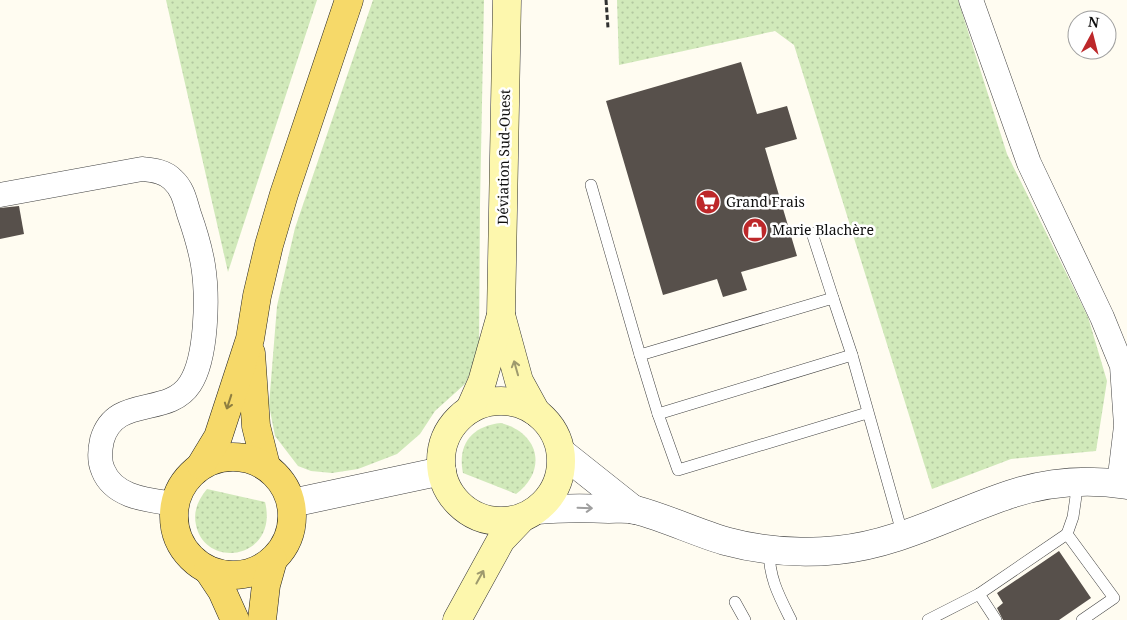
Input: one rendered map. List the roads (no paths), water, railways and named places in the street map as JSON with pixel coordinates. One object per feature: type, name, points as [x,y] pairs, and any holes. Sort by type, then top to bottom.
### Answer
[{"type":"main road","points":[[201,465],[218,458],[238,456],[256,460],[273,470],[285,485],[292,503],[293,522],[288,541],[273,560],[261,568],[244,574],[226,575],[208,570],[193,560],[182,546],[175,529],[175,504],[178,493],[187,478],[201,465],[218,436],[250,339],[268,245],[349,0]]},
{"type":"main road","name":"Déviation Sud-Ouest","points":[[501,315],[507,0]]},
{"type":"main road","points":[[470,409],[482,382],[501,315]]},
{"type":"main road","points":[[501,315],[519,381],[536,412]]},
{"type":"main road","points":[[250,339],[256,426],[266,466]]},
{"type":"main road","points":[[458,620],[501,540],[549,498],[558,484],[562,468],[557,436],[548,423],[536,412],[521,404],[504,401],[486,403],[470,409],[458,418],[449,430],[443,443],[440,463],[444,482],[452,496],[462,508],[476,516],[491,521],[506,522],[530,514]]},
{"type":"main road","points":[[262,620],[266,585],[273,560]]},
{"type":"main road","points":[[208,570],[222,591],[235,620]]},
{"type":"street","points":[[530,514],[569,507],[634,510],[726,541],[769,550],[805,552],[838,550],[874,544],[903,536],[1011,494],[1047,485],[1078,482],[1123,484],[1126,426],[1122,366],[1102,317],[1029,163],[971,0]]},
{"type":"street","points":[[0,195],[142,169],[157,171],[172,178],[181,188],[199,244],[204,267],[205,319],[199,366],[189,385],[174,398],[158,405],[131,409],[116,418],[105,431],[100,449],[103,470],[114,486],[131,496],[175,504]]},
{"type":"street","points":[[561,452],[634,510]]},
{"type":"street","points":[[292,503],[442,471]]},
{"type":"lane","points":[[591,185],[658,414],[678,470],[867,413]]},
{"type":"lane","points":[[812,233],[852,355],[903,536]]},
{"type":"lane","points":[[640,355],[833,298]]},
{"type":"lane","points":[[658,414],[852,355]]},
{"type":"lane","points":[[928,620],[979,594],[1067,534],[1073,516],[1078,482]]},
{"type":"lane","points":[[1067,534],[1114,598],[1082,620]]},
{"type":"lane","points":[[769,550],[769,564],[773,584],[791,620]]},
{"type":"lane","points":[[979,594],[996,620]]},
{"type":"lane","points":[[735,602],[745,620]]},
{"type":"place","name":"Grand Frais","points":[[708,202]]},
{"type":"place","name":"Marie Blachère","points":[[755,230]]}]
